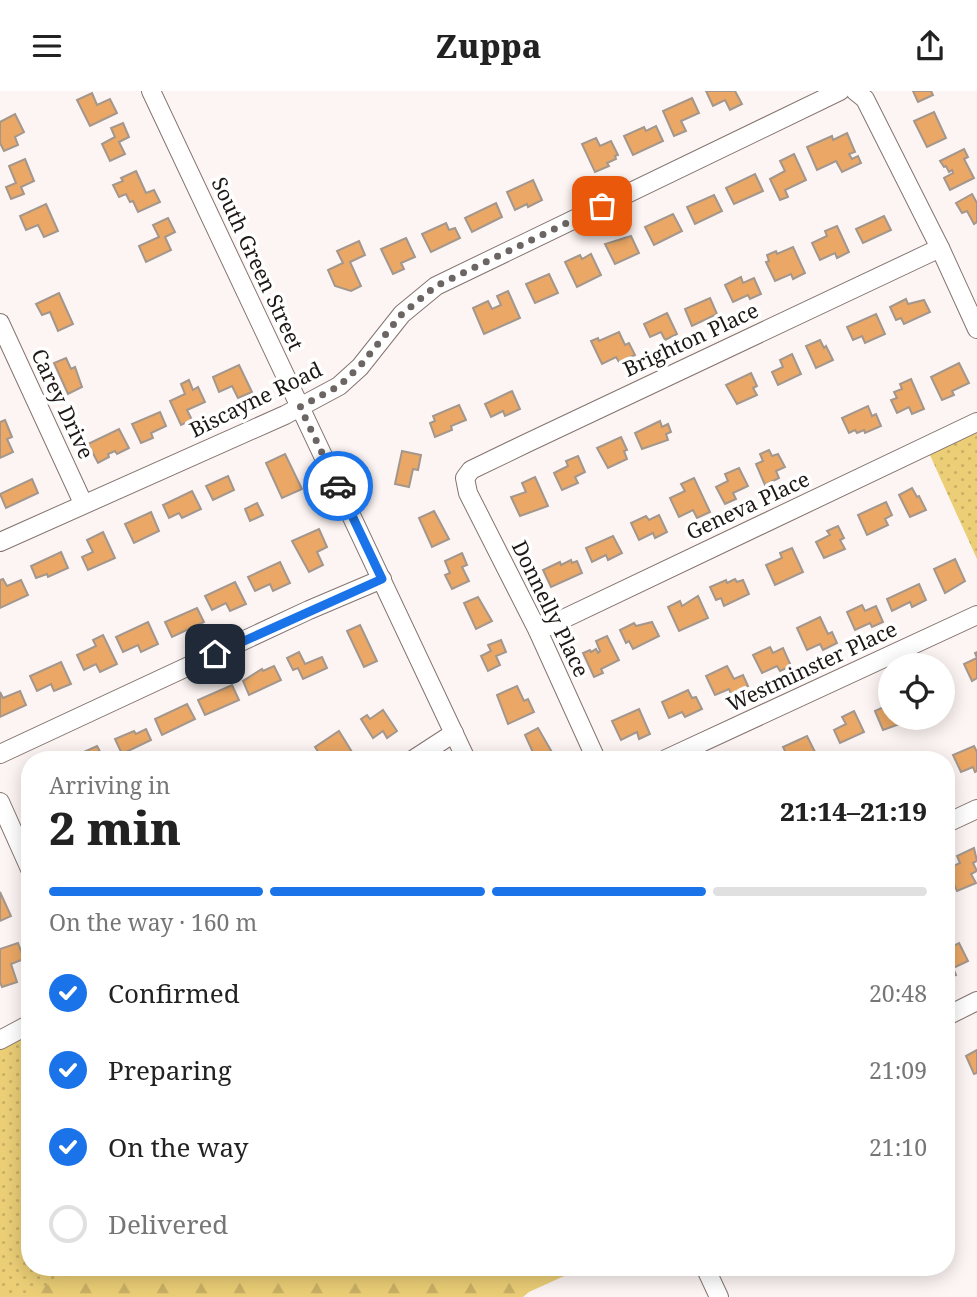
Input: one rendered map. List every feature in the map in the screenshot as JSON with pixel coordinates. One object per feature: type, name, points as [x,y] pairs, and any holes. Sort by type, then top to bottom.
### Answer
[{"type":"street","name":"South Green Street","points":[[151,91],[462,751]]},
{"type":"street","name":"Biscayne Road","points":[[0,542],[300,407],[339,386],[360,366],[402,314],[436,286],[840,91]]},
{"type":"street","points":[[855,91],[865,99],[940,248],[977,329]]},
{"type":"street","name":"Brighton Place","points":[[465,478],[471,470],[940,248]]},
{"type":"street","name":"Carey Drive","points":[[0,323],[83,503]]},
{"type":"street","name":"Geneva Place","points":[[538,631],[977,422]]},
{"type":"street","name":"Donnelly Place","points":[[465,478],[468,493],[538,631],[592,751]]},
{"type":"street","points":[[0,754],[382,579]]},
{"type":"street","name":"Westminster Place","points":[[683,751],[977,615]]},
{"type":"street","points":[[426,751],[454,733]]},
{"type":"street","points":[[0,802],[21,849]]},
{"type":"street","points":[[955,820],[977,809]]},
{"type":"street","points":[[955,1012],[977,1001]]},
{"type":"street","points":[[0,1040],[21,1029]]},
{"type":"street","points":[[709,1276],[719,1297]]},
{"type":"green space","points":[[977,430],[977,559],[929,453]]},
{"type":"green space","points":[[21,1029],[21,1276],[67,1276],[22,1297],[0,1297],[0,1040]]},
{"type":"green space","points":[[0,1058],[21,1204],[21,1276],[564,1276],[523,1297],[0,1297]]},
{"type":"building","points":[[706,91],[735,91],[742,104],[730,110],[725,100],[713,106]]},
{"type":"building","points":[[913,91],[931,91],[933,95],[918,102]]},
{"type":"building","points":[[92,93],[97,105],[110,99],[117,113],[90,126],[77,100]]},
{"type":"building","points":[[692,98],[699,113],[681,121],[686,131],[674,136],[663,111]]},
{"type":"building","points":[[934,112],[946,138],[927,147],[914,121]]},
{"type":"building","points":[[15,114],[24,132],[15,137],[18,145],[4,151],[0,143],[0,122]]},
{"type":"building","points":[[123,123],[129,137],[119,142],[125,154],[110,161],[102,144],[115,137],[111,128]]},
{"type":"building","points":[[656,126],[663,141],[633,155],[624,136],[644,127],[646,131]]},
{"type":"building","points":[[847,133],[855,152],[849,154],[852,159],[858,156],[861,163],[842,172],[836,161],[817,170],[807,147],[832,136],[833,140]]},
{"type":"building","points":[[596,138],[600,146],[611,141],[618,155],[607,163],[609,166],[595,172],[582,144]]},
{"type":"building","points":[[964,149],[968,157],[964,159],[974,178],[950,190],[944,178],[953,173],[952,170],[949,172],[940,161]]},
{"type":"building","points":[[794,154],[806,180],[785,190],[788,197],[780,200],[770,179],[785,171],[780,161]]},
{"type":"building","points":[[25,159],[34,181],[21,187],[24,194],[11,199],[6,187],[16,183],[9,166]]},
{"type":"building","points":[[136,171],[146,193],[154,190],[160,202],[138,212],[133,201],[130,202],[126,194],[119,197],[113,185]]},
{"type":"building","points":[[755,174],[763,191],[734,204],[726,188]]},
{"type":"building","points":[[533,180],[542,200],[515,210],[507,192]]},
{"type":"building","points":[[972,194],[977,203],[977,222],[974,224],[967,211],[962,213],[956,203]]},
{"type":"building","points":[[714,195],[722,211],[695,224],[687,207]]},
{"type":"building","points":[[496,203],[502,217],[472,232],[465,218]]},
{"type":"building","points":[[46,204],[58,231],[44,237],[38,225],[26,230],[20,216]]},
{"type":"building","points":[[673,214],[682,231],[654,245],[645,227]]},
{"type":"building","points":[[884,216],[891,230],[863,243],[856,229]]},
{"type":"building","points":[[168,218],[175,232],[165,237],[171,250],[146,262],[139,246],[159,237],[153,225]]},
{"type":"building","points":[[446,223],[449,230],[455,228],[460,238],[431,252],[422,234]]},
{"type":"building","points":[[837,226],[849,252],[837,258],[835,253],[820,260],[812,243],[827,236],[825,231]]},
{"type":"building","points":[[631,236],[639,253],[615,264],[605,244]]},
{"type":"building","points":[[406,238],[415,257],[401,263],[404,269],[393,274],[381,249]]},
{"type":"building","points":[[359,241],[365,255],[350,262],[361,286],[351,291],[335,286],[328,270],[343,263],[337,251]]},
{"type":"building","points":[[793,247],[805,273],[793,279],[791,274],[775,281],[766,262],[769,261],[767,255]]},
{"type":"building","points":[[591,254],[601,275],[577,287],[565,262],[580,255],[582,259]]},
{"type":"building","points":[[549,274],[558,293],[535,303],[526,284]]},
{"type":"building","points":[[741,277],[743,283],[754,278],[761,294],[750,299],[748,295],[733,302],[725,285]]},
{"type":"building","points":[[508,291],[520,318],[484,334],[473,308],[488,301],[492,309],[501,305],[497,296]]},
{"type":"building","points":[[59,293],[73,324],[58,331],[50,312],[42,315],[36,304]]},
{"type":"building","points":[[710,298],[717,314],[692,326],[685,309]]},
{"type":"building","points":[[906,299],[908,304],[924,300],[930,312],[904,324],[901,318],[896,320],[890,307]]},
{"type":"building","points":[[667,313],[677,334],[665,340],[661,332],[650,337],[644,324]]},
{"type":"building","points":[[876,314],[885,334],[865,343],[862,336],[853,340],[847,327]]},
{"type":"building","points":[[619,332],[625,345],[629,343],[635,355],[619,362],[616,357],[602,364],[591,341],[598,338],[599,341]]},
{"type":"building","points":[[820,340],[833,360],[816,368],[806,346]]},
{"type":"building","points":[[792,354],[801,374],[778,385],[772,372],[783,367],[780,360]]},
{"type":"building","points":[[66,358],[71,369],[75,367],[82,387],[68,394],[54,363]]},
{"type":"building","points":[[959,363],[969,383],[952,391],[954,395],[942,400],[931,377]]},
{"type":"building","points":[[239,365],[252,392],[238,398],[232,386],[219,392],[213,377]]},
{"type":"building","points":[[751,373],[757,386],[753,388],[757,395],[737,404],[726,385]]},
{"type":"building","points":[[911,379],[924,409],[912,414],[909,407],[897,413],[891,400],[897,398],[894,392],[902,389],[900,384]]},
{"type":"building","points":[[189,380],[193,390],[198,387],[205,402],[187,410],[192,420],[181,425],[170,401],[185,394],[181,384]]},
{"type":"building","points":[[512,391],[520,409],[505,416],[503,411],[491,417],[485,404]]},
{"type":"building","points":[[459,405],[466,420],[435,437],[430,423],[435,421],[433,416]]},
{"type":"building","points":[[868,406],[872,416],[876,414],[881,426],[865,433],[864,430],[857,433],[855,430],[849,433],[842,418]]},
{"type":"building","points":[[160,412],[166,426],[151,433],[153,438],[141,443],[132,424]]},
{"type":"building","points":[[5,420],[12,437],[7,439],[13,452],[0,458],[0,422]]},
{"type":"building","points":[[660,421],[662,427],[668,424],[671,432],[666,434],[668,440],[642,449],[635,433]]},
{"type":"building","points":[[119,429],[129,448],[117,454],[115,451],[108,454],[109,457],[98,463],[88,444]]},
{"type":"building","points":[[621,437],[627,450],[624,451],[627,459],[608,468],[597,448]]},
{"type":"building","points":[[769,450],[772,456],[778,454],[785,467],[776,471],[779,478],[765,485],[756,464],[763,461],[760,454]]},
{"type":"building","points":[[402,451],[421,455],[418,470],[413,469],[409,487],[395,484]]},
{"type":"building","points":[[285,454],[302,489],[282,498],[266,463]]},
{"type":"building","points":[[578,456],[585,472],[575,477],[578,483],[562,490],[554,473],[568,466],[566,461]]},
{"type":"building","points":[[739,468],[748,486],[733,493],[736,499],[725,504],[716,487],[728,481],[725,474]]},
{"type":"building","points":[[228,476],[234,490],[213,500],[206,486]]},
{"type":"building","points":[[535,477],[548,506],[520,516],[511,497],[526,492],[522,483]]},
{"type":"building","points":[[694,478],[710,512],[697,518],[693,510],[679,517],[670,498],[685,491],[681,484]]},
{"type":"building","points":[[32,479],[38,493],[6,508],[0,494]]},
{"type":"building","points":[[912,488],[926,510],[910,517],[899,495]]},
{"type":"building","points":[[192,491],[201,509],[182,518],[179,513],[169,518],[163,505]]},
{"type":"building","points":[[886,502],[892,515],[885,519],[888,525],[867,535],[858,515]]},
{"type":"building","points":[[257,503],[263,515],[250,521],[245,509]]},
{"type":"building","points":[[434,511],[449,539],[432,547],[419,518]]},
{"type":"building","points":[[151,512],[159,531],[134,543],[125,524]]},
{"type":"building","points":[[659,515],[667,532],[655,538],[653,533],[639,540],[631,523],[646,516],[649,520]]},
{"type":"building","points":[[838,526],[844,538],[840,540],[845,549],[824,558],[816,542],[830,535],[827,531]]},
{"type":"building","points":[[319,529],[327,547],[317,552],[323,565],[309,572],[292,541]]},
{"type":"building","points":[[103,532],[115,558],[88,570],[82,557],[93,552],[87,540]]},
{"type":"building","points":[[613,536],[622,553],[608,560],[606,555],[592,562],[586,548]]},
{"type":"building","points":[[792,548],[803,572],[775,585],[766,565],[782,558],[780,553]]},
{"type":"building","points":[[61,552],[68,568],[48,577],[47,574],[36,578],[31,566]]},
{"type":"building","points":[[462,553],[467,565],[462,567],[469,581],[452,589],[445,575],[450,573],[445,561]]},
{"type":"building","points":[[955,559],[965,581],[945,593],[934,569]]},
{"type":"building","points":[[571,560],[572,563],[577,561],[582,573],[551,587],[543,570]]},
{"type":"building","points":[[280,562],[290,583],[273,591],[270,584],[255,591],[248,577]]},
{"type":"building","points":[[3,579],[7,586],[21,580],[28,595],[0,608],[0,580]]},
{"type":"building","points":[[735,579],[737,582],[743,580],[749,594],[724,606],[721,598],[716,600],[710,587]]},
{"type":"building","points":[[235,582],[246,604],[230,611],[226,603],[212,610],[205,596]]},
{"type":"building","points":[[919,584],[926,600],[912,607],[910,602],[892,611],[887,599]]},
{"type":"building","points":[[698,596],[708,618],[679,631],[668,607],[680,601],[682,606]]},
{"type":"building","points":[[478,597],[492,621],[476,629],[464,603]]},
{"type":"building","points":[[862,605],[865,611],[876,606],[883,622],[872,627],[870,623],[855,630],[847,612]]},
{"type":"building","points":[[197,608],[204,622],[172,637],[165,622]]},
{"type":"building","points":[[820,617],[828,634],[832,632],[837,643],[823,650],[820,644],[807,650],[797,628]]},
{"type":"building","points":[[148,622],[158,644],[141,652],[138,645],[123,652],[116,637]]},
{"type":"building","points":[[652,622],[659,636],[633,649],[629,641],[626,643],[620,630],[634,623],[636,626]]},
{"type":"building","points":[[360,625],[377,661],[364,667],[347,631]]},
{"type":"building","points":[[103,635],[117,664],[100,672],[96,664],[84,670],[77,655],[96,646],[93,640]]},
{"type":"building","points":[[607,636],[619,660],[601,669],[603,673],[594,677],[583,653],[596,649],[598,653],[600,651],[596,641]]},
{"type":"building","points":[[501,640],[506,652],[496,656],[500,665],[488,671],[481,656],[491,651],[488,645]]},
{"type":"building","points":[[770,647],[773,653],[783,648],[791,666],[780,671],[777,666],[762,673],[753,655]]},
{"type":"building","points":[[299,652],[305,664],[322,657],[327,668],[303,679],[298,668],[293,670],[287,658]]},
{"type":"building","points":[[977,658],[977,678],[972,681],[964,664]]},
{"type":"building","points":[[61,662],[71,684],[54,691],[51,684],[37,691],[30,676]]},
{"type":"building","points":[[274,666],[281,680],[249,695],[243,681],[262,669],[263,671]]},
{"type":"building","points":[[727,666],[734,679],[743,675],[748,686],[731,694],[729,689],[715,695],[706,676]]},
{"type":"building","points":[[232,685],[239,700],[205,715],[198,700]]},
{"type":"building","points":[[517,686],[524,701],[528,699],[534,712],[508,724],[497,695]]},
{"type":"building","points":[[688,690],[692,698],[696,697],[702,709],[685,717],[682,712],[669,718],[662,702]]},
{"type":"building","points":[[20,691],[26,705],[0,717],[0,692],[3,698]]},
{"type":"building","points":[[187,704],[195,719],[162,735],[155,719]]},
{"type":"building","points":[[639,709],[650,734],[639,739],[637,732],[621,740],[612,721]]},
{"type":"building","points":[[383,710],[397,731],[387,738],[383,731],[373,738],[361,719],[367,715],[370,719]]},
{"type":"building","points":[[854,711],[864,732],[840,743],[834,730],[846,724],[842,717]]},
{"type":"building","points":[[538,728],[551,751],[532,751],[525,735]]},
{"type":"building","points":[[146,729],[151,740],[128,751],[121,751],[115,739],[134,731],[136,734]]},
{"type":"building","points":[[339,731],[351,751],[318,751],[315,747]]},
{"type":"building","points":[[807,736],[814,751],[785,751],[783,747]]},
{"type":"building","points":[[97,746],[100,751],[86,751]]},
{"type":"building","points":[[974,746],[977,752],[977,771],[975,772],[973,767],[961,772],[955,754]]},
{"type":"building","points":[[974,848],[977,861],[973,863],[977,871],[971,874],[976,883],[957,891],[955,865],[960,863],[957,856]]},
{"type":"building","points":[[0,892],[11,916],[0,921]]},
{"type":"building","points":[[18,943],[21,951],[21,960],[11,964],[17,982],[2,987],[0,982],[0,949]]},
{"type":"building","points":[[959,943],[968,961],[955,967],[955,945]]},
{"type":"building","points":[[977,1050],[977,1073],[974,1074],[966,1056]]},
{"type":"way so far","points":[[338,486],[300,407],[339,386],[360,366],[402,314],[436,286],[602,206]]},
{"type":"route","points":[[215,654],[382,579],[338,486]]}]
